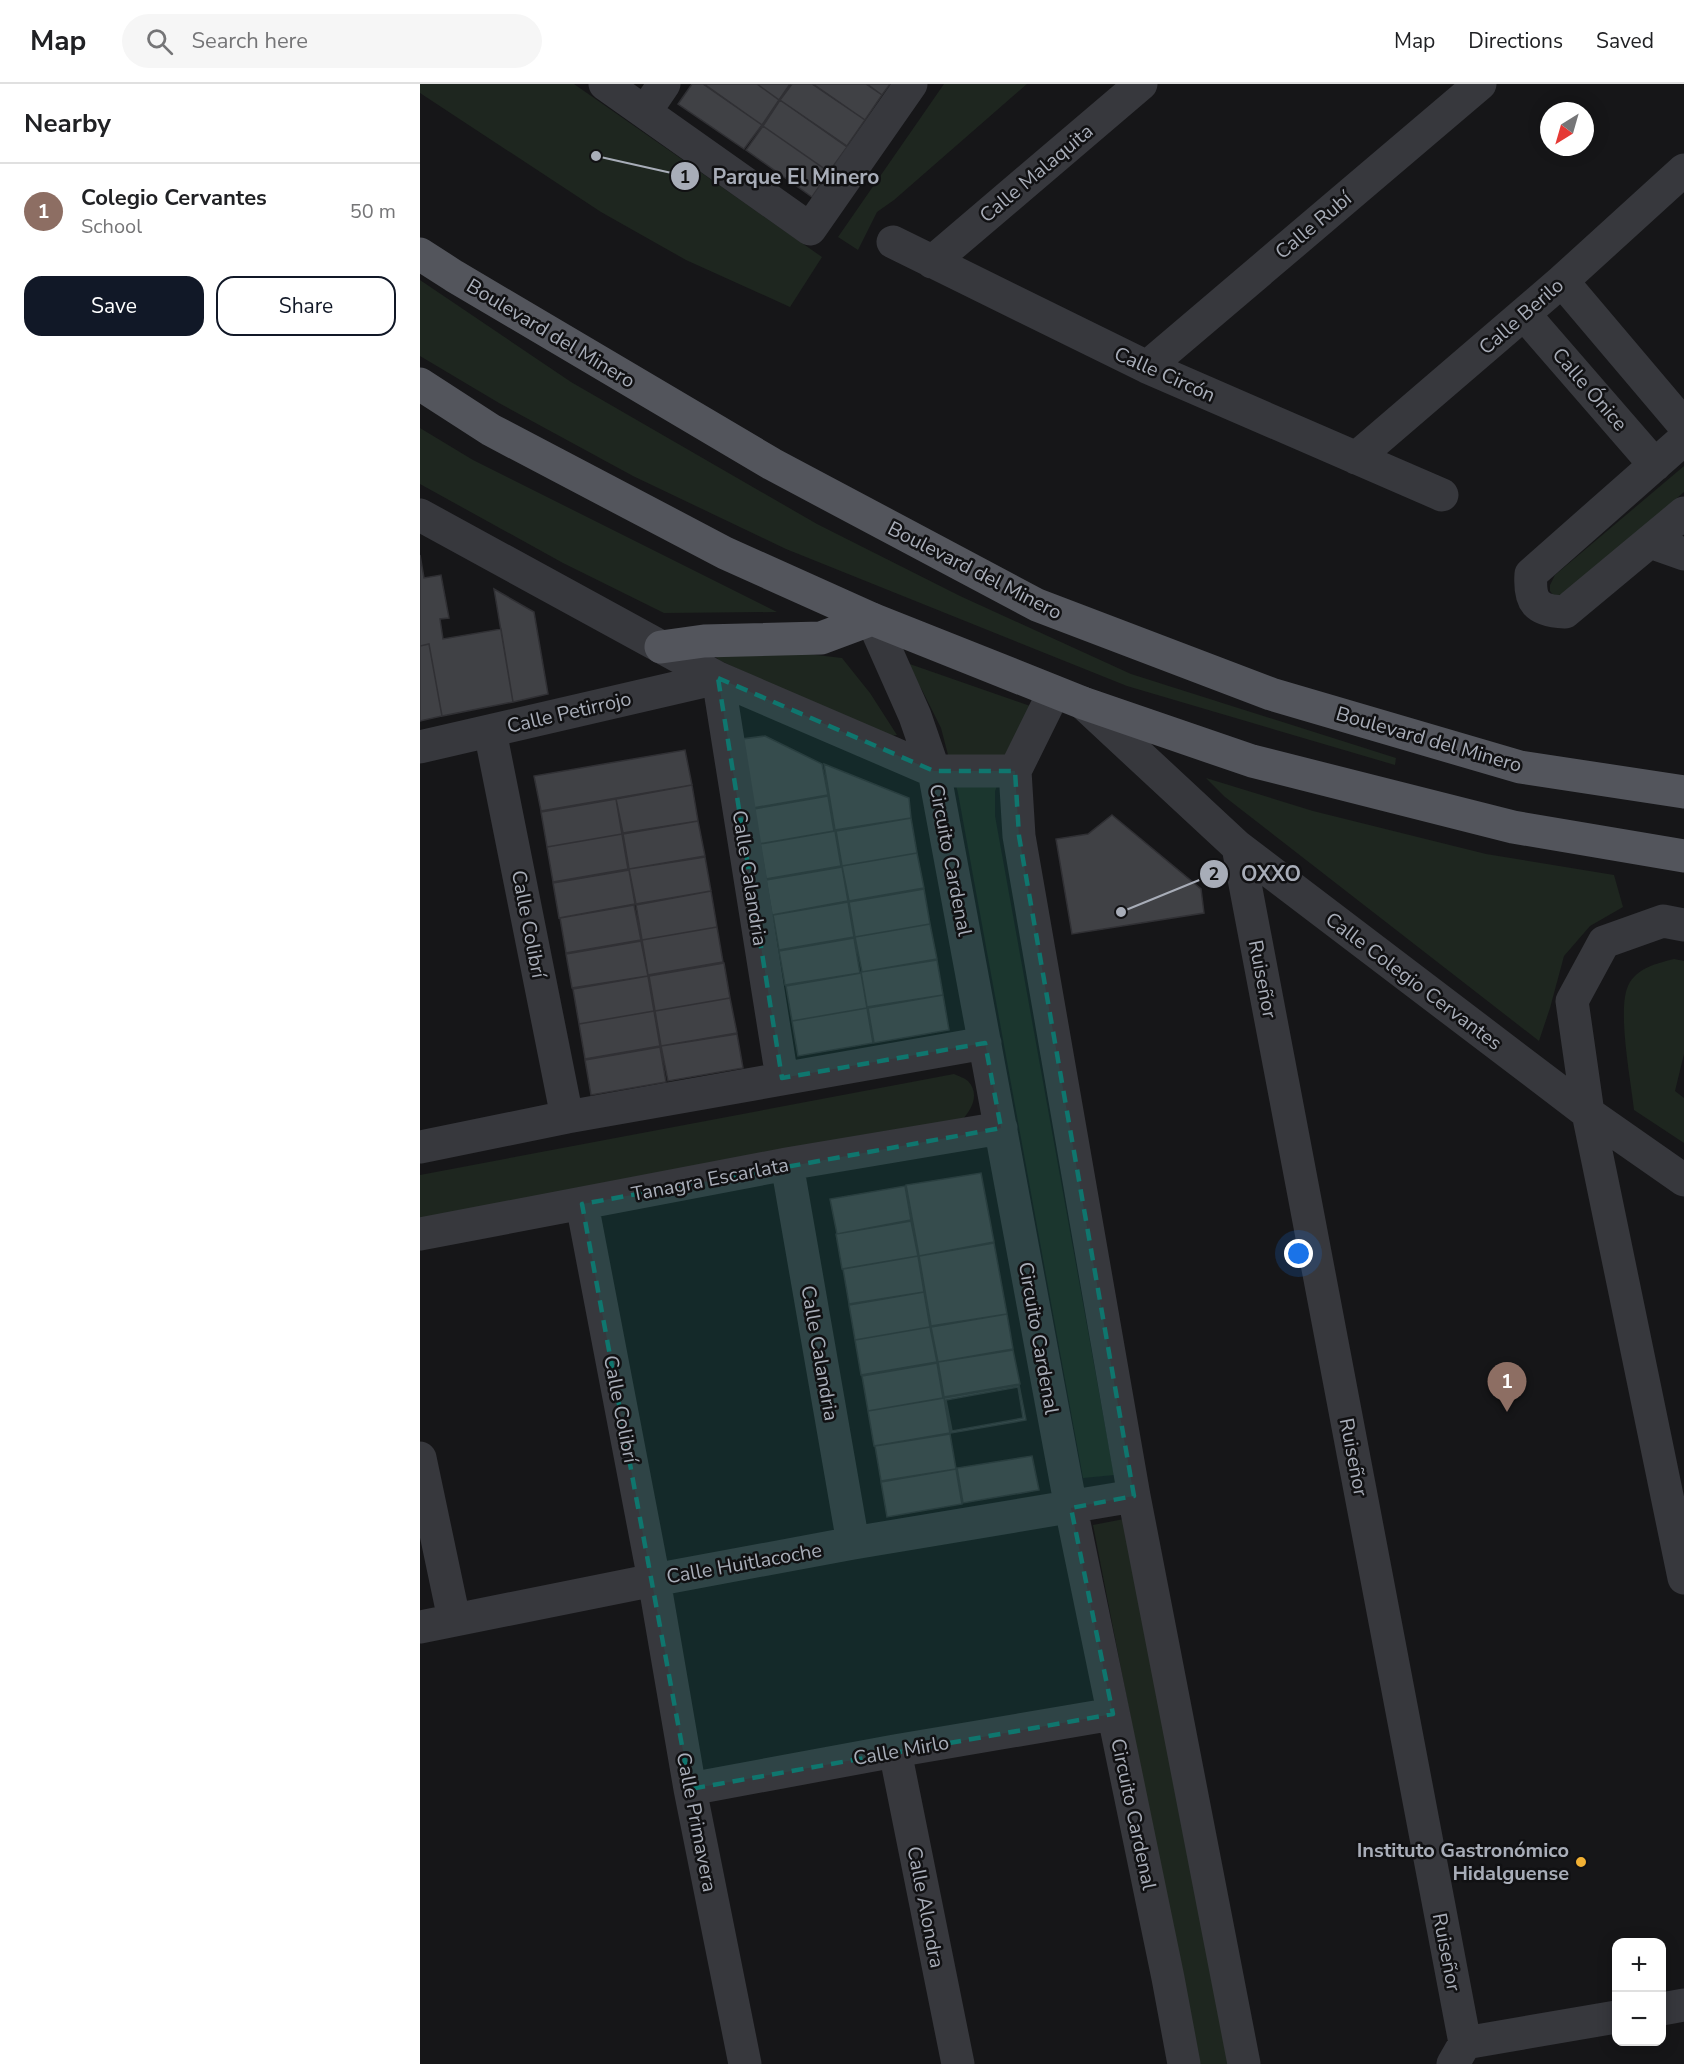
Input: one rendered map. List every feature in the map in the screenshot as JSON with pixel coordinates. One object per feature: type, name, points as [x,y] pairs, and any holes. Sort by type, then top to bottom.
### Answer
[{"type":"main road","name":"Boulevard del Minero","points":[[420,254],[465,283],[772,464],[1037,605],[1270,694],[1520,767],[1684,792]]},
{"type":"main road","points":[[420,384],[491,430],[725,553],[872,619],[1069,697],[1263,764],[1513,827],[1684,856]]},
{"type":"main road","points":[[661,647],[704,641],[821,638],[872,619]]},
{"type":"street","points":[[605,84],[810,229],[911,84]]},
{"type":"street","points":[[645,112],[664,84]]},
{"type":"street","name":"Calle Malaquita","points":[[932,262],[1141,84]]},
{"type":"street","name":"Calle Rubí","points":[[1147,367],[1480,84]]},
{"type":"street","name":"Calle Berilo","points":[[1356,458],[1562,281],[1684,170]]},
{"type":"street","name":"Calle Circón","points":[[892,242],[1147,367],[1442,495]]},
{"type":"street","points":[[1562,281],[1684,425]]},
{"type":"street","name":"Calle Ónice","points":[[1524,314],[1655,465]]},
{"type":"street","points":[[1684,439],[1531,574],[1530,591],[1538,605],[1549,612],[1564,612],[1684,513]]},
{"type":"street","points":[[422,517],[718,678],[934,771],[1015,771]]},
{"type":"street","points":[[1650,542],[1684,554]]},
{"type":"street","name":"Circuito Cardenal","points":[[872,619],[915,716],[934,771],[1071,1508],[1184,2064]]},
{"type":"street","name":"Calle Petirrojo","points":[[420,747],[718,678]]},
{"type":"street","name":"Calle Calandria","points":[[718,678],[782,1078]]},
{"type":"street","points":[[1069,697],[1015,771],[1019,836],[1134,1496],[1244,2064]]},
{"type":"street","name":"Calle Colegio Cervantes","points":[[1069,697],[1238,847],[1588,1113],[1684,1180]]},
{"type":"street","name":"Calle Colibrí","points":[[490,731],[567,1117]]},
{"type":"street","name":"Ruiseñor","points":[[1238,847],[1459,2054]]},
{"type":"street","points":[[1684,925],[1663,921],[1604,942],[1572,1002],[1588,1113],[1684,1578]]},
{"type":"street","points":[[420,1147],[567,1117],[985,1043]]},
{"type":"street","name":"Tanagra Escarlata","points":[[420,1234],[787,1164],[1000,1128]]},
{"type":"street","name":"Calle Calandria","points":[[787,1164],[853,1543]]},
{"type":"street","name":"Calle Colibrí","points":[[582,1204],[654,1580]]},
{"type":"street","points":[[420,1458],[454,1619]]},
{"type":"street","name":"Calle Huitlacoche","points":[[420,1627],[853,1543],[1134,1496]]},
{"type":"street","name":"Calle Primavera","points":[[654,1580],[690,1789],[745,2064]]},
{"type":"street","name":"Calle Mirlo","points":[[690,1789],[1113,1714]]},
{"type":"street","name":"Calle Alondra","points":[[895,1751],[958,2064]]},
{"type":"street","points":[[1666,2008],[1684,2005]]},
{"type":"street","points":[[1459,2054],[1612,2018]]},
{"type":"highlighted area","points":[[718,678],[934,771],[1015,771],[1019,836],[1134,1496],[1071,1508],[1113,1714],[690,1789],[582,1204],[1001,1128],[985,1043],[782,1078]]},
{"type":"shaded area","points":[[420,84],[574,84],[822,257],[790,307],[686,260],[601,212],[420,93]]},
{"type":"shaded area","points":[[944,84],[1027,84],[894,200],[877,212],[858,250],[838,237]]},
{"type":"shaded area","points":[[420,280],[571,382],[817,524],[960,596],[1131,674],[1396,758],[1395,765],[1127,686],[786,549],[633,476],[499,403],[420,356]]},
{"type":"shaded area","points":[[420,428],[473,460],[777,612],[664,613],[563,563],[420,484]]},
{"type":"shaded area","points":[[1684,466],[1684,492],[1569,591],[1553,595],[1550,585],[1555,575]]},
{"type":"shaded area","points":[[791,652],[842,658],[870,693],[897,735],[889,736],[834,714],[719,660],[712,653]]},
{"type":"shaded area","points":[[904,662],[1059,716],[1006,765],[995,791],[995,816],[1114,1475],[1083,1478],[958,793],[941,728],[922,690]]},
{"type":"shaded area","points":[[1206,778],[1313,811],[1486,854],[1614,875],[1623,907],[1590,926],[1564,956],[1539,1041],[1225,797]]},
{"type":"shaded area","points":[[1674,959],[1684,961],[1684,1054],[1675,1091],[1684,1098],[1684,1143],[1634,1110],[1624,1028],[1625,997],[1632,980],[1648,967]]},
{"type":"shaded area","points":[[954,1074],[968,1081],[974,1091],[969,1111],[962,1120],[420,1221],[420,1175]]},
{"type":"shaded area","points":[[1124,1519],[1229,2064],[1198,2064],[1093,1525]]},
{"type":"building","points":[[692,84],[703,84],[762,125],[744,149],[678,104]]},
{"type":"building","points":[[704,84],[757,84],[779,100],[762,125]]},
{"type":"building","points":[[757,84],[790,84],[779,100]]},
{"type":"building","points":[[792,84],[812,84],[865,120],[847,146],[780,100]]},
{"type":"building","points":[[813,84],[866,84],[882,95],[865,120]]},
{"type":"building","points":[[867,84],[890,84],[882,95]]},
{"type":"building","points":[[780,100],[847,147],[829,172],[763,126]]},
{"type":"building","points":[[763,126],[829,172],[812,197],[746,150]]},
{"type":"building","points":[[420,555],[424,578],[441,575],[449,618],[440,619],[443,639],[501,629],[513,702],[442,716],[429,644],[420,646]]},
{"type":"building","points":[[494,589],[534,612],[548,694],[513,702]]},
{"type":"building","points":[[429,644],[442,716],[420,721],[420,646]]},
{"type":"building","points":[[765,736],[822,764],[828,795],[753,808],[742,739]]},
{"type":"building","points":[[685,750],[692,785],[541,811],[534,776]]},
{"type":"building","points":[[824,764],[909,798],[911,818],[835,830]]},
{"type":"building","points":[[692,785],[698,821],[623,833],[616,799]]},
{"type":"building","points":[[828,796],[834,831],[759,844],[754,809]]},
{"type":"building","points":[[616,799],[622,834],[547,847],[541,812]]},
{"type":"building","points":[[1112,815],[1201,889],[1204,913],[1072,934],[1056,839],[1088,834]]},
{"type":"building","points":[[911,818],[917,853],[842,866],[836,831]]},
{"type":"building","points":[[698,821],[705,856],[629,869],[623,834]]},
{"type":"building","points":[[835,831],[841,866],[766,879],[760,844]]},
{"type":"building","points":[[622,834],[628,869],[553,882],[547,847]]},
{"type":"building","points":[[917,853],[924,888],[849,901],[842,866]]},
{"type":"building","points":[[705,857],[711,891],[636,904],[629,869]]},
{"type":"building","points":[[842,867],[848,901],[772,915],[766,880]]},
{"type":"building","points":[[629,870],[635,904],[559,918],[553,883]]},
{"type":"building","points":[[924,889],[930,924],[855,937],[849,902]]},
{"type":"building","points":[[711,891],[717,927],[642,940],[636,905]]},
{"type":"building","points":[[848,902],[854,937],[779,950],[773,915]]},
{"type":"building","points":[[634,905],[641,940],[566,953],[560,918]]},
{"type":"building","points":[[930,924],[937,959],[862,972],[855,937]]},
{"type":"building","points":[[717,927],[723,962],[648,975],[642,940]]},
{"type":"building","points":[[854,938],[860,973],[785,985],[779,951]]},
{"type":"building","points":[[641,941],[648,976],[572,988],[566,954]]},
{"type":"building","points":[[937,960],[943,995],[867,1007],[861,972]]},
{"type":"building","points":[[724,963],[730,998],[655,1011],[649,976]]},
{"type":"building","points":[[861,973],[867,1008],[792,1021],[786,986]]},
{"type":"building","points":[[648,976],[654,1011],[579,1024],[573,989]]},
{"type":"building","points":[[943,995],[949,1030],[874,1043],[868,1008]]},
{"type":"building","points":[[730,998],[737,1033],[661,1046],[655,1011]]},
{"type":"building","points":[[867,1008],[873,1043],[798,1056],[792,1021]]},
{"type":"building","points":[[654,1011],[660,1046],[585,1059],[579,1024]]},
{"type":"building","points":[[737,1034],[743,1068],[668,1081],[661,1046]]},
{"type":"building","points":[[660,1047],[666,1082],[591,1095],[585,1060]]},
{"type":"building","points":[[981,1173],[994,1242],[919,1256],[906,1185]]},
{"type":"building","points":[[905,1186],[911,1220],[837,1234],[830,1199]]},
{"type":"building","points":[[911,1221],[918,1256],[842,1269],[836,1234]]},
{"type":"building","points":[[994,1243],[1007,1314],[931,1326],[919,1256]]},
{"type":"building","points":[[918,1256],[924,1292],[849,1304],[843,1269]]},
{"type":"building","points":[[924,1292],[930,1327],[855,1340],[849,1305]]},
{"type":"building","points":[[1007,1314],[1013,1349],[938,1362],[931,1327]]},
{"type":"building","points":[[930,1327],[937,1362],[861,1375],[855,1340]]},
{"type":"building","points":[[1013,1350],[1020,1384],[944,1397],[938,1362]]},
{"type":"building","points":[[937,1363],[943,1398],[868,1411],[862,1376]]},
{"type":"building","points":[[1019,1385],[1026,1420],[951,1433],[944,1398]],"holes":[[[1018,1387],[1023,1418],[952,1431],[946,1400]]]},
{"type":"building","points":[[944,1398],[950,1433],[874,1446],[868,1411]]},
{"type":"building","points":[[950,1434],[956,1469],[881,1481],[875,1446]]},
{"type":"building","points":[[1032,1456],[1039,1490],[963,1503],[957,1468]]},
{"type":"building","points":[[956,1469],[962,1504],[887,1517],[881,1482]]},
{"type":"place","name":"Parque El Minero","points":[[596,156]]},
{"type":"place","name":"OXXO","points":[[1121,912]]},
{"type":"place","name":"Colegio Cervantes","points":[[1507,1412]]},
{"type":"place","name":"Instituto Gastronómico Hidalguense","points":[[1581,1862]]}]
